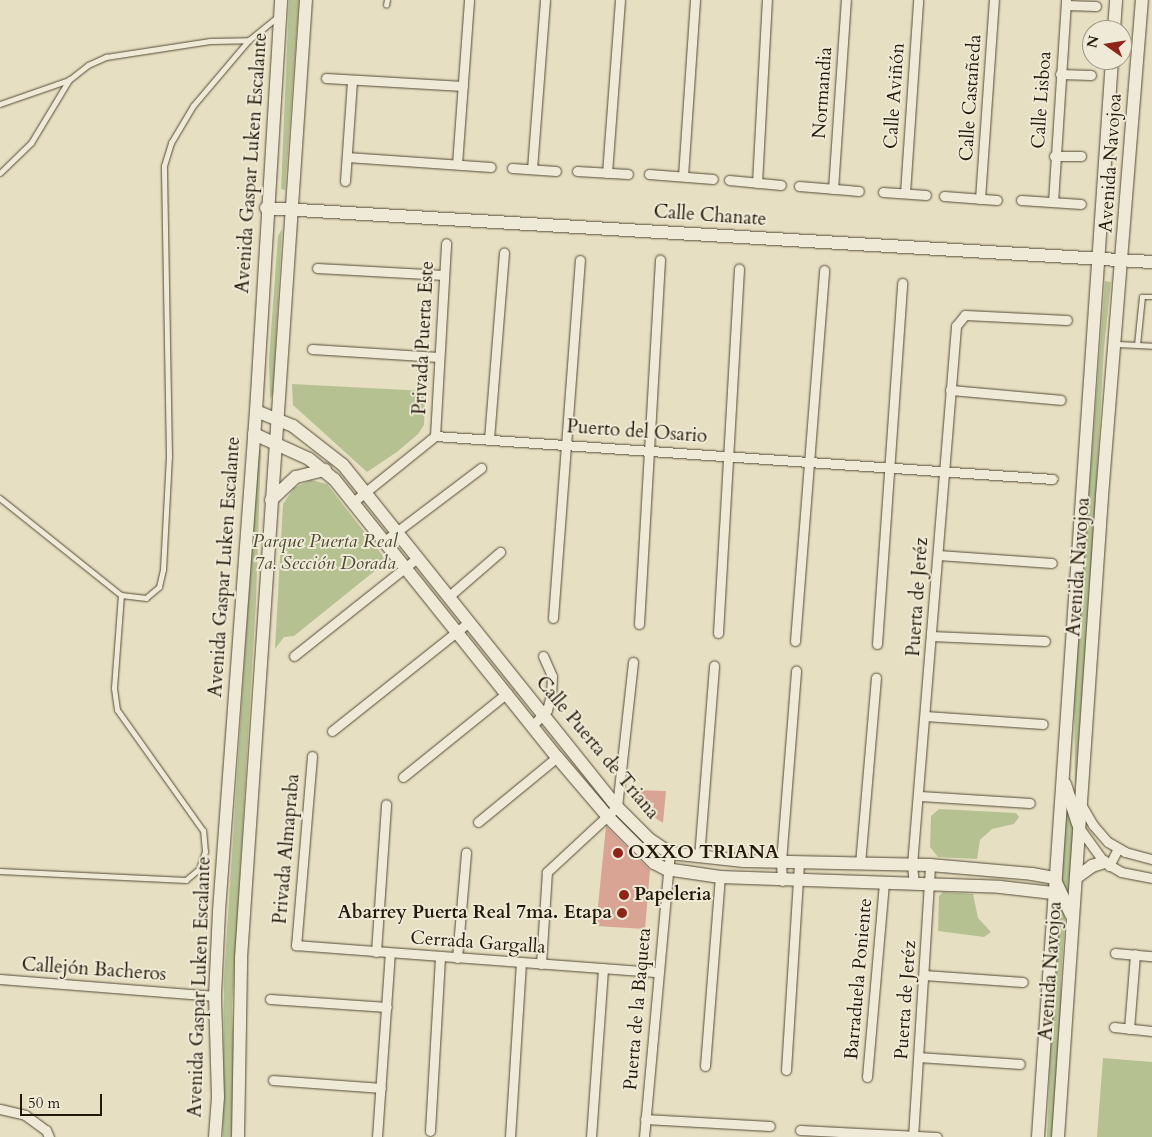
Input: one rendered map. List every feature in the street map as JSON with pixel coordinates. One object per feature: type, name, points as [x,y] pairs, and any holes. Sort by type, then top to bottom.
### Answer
[{"type":"street","name":"Avenida Gaspar Luken Escalante","points":[[214,1137],[218,1067],[216,996],[219,911],[256,411],[266,208],[282,0]]},
{"type":"street","points":[[238,1137],[241,958],[306,0]]},
{"type":"street","points":[[457,164],[469,0]]},
{"type":"street","points":[[532,169],[545,0]]},
{"type":"street","points":[[607,173],[620,0]]},
{"type":"street","points":[[683,176],[695,0]]},
{"type":"street","points":[[757,183],[767,0]]},
{"type":"street","name":"Normandia","points":[[833,189],[846,0]]},
{"type":"street","name":"Calle Aviñón","points":[[905,194],[918,0]]},
{"type":"street","name":"Calle Castañeda","points":[[980,199],[994,0]]},
{"type":"street","points":[[1115,20],[1116,0]]},
{"type":"street","name":"Avenida Navojoa","points":[[1058,1137],[1072,919],[1142,0]]},
{"type":"street","points":[[1066,2],[1096,6]]},
{"type":"street","name":"Calle Lisboa","points":[[1052,202],[1066,2]]},
{"type":"street","name":"Avenida Navojoa","points":[[1038,1137],[1054,878],[1111,70]]},
{"type":"street","points":[[1060,74],[1091,75]]},
{"type":"street","points":[[326,78],[463,86]]},
{"type":"street","points":[[344,181],[352,80]]},
{"type":"street","points":[[1054,156],[1080,156]]},
{"type":"street","points":[[347,157],[491,167]]},
{"type":"street","points":[[512,168],[556,171]]},
{"type":"street","points":[[577,171],[628,174]]},
{"type":"street","points":[[649,174],[713,179]]},
{"type":"street","points":[[729,180],[781,186]]},
{"type":"street","points":[[799,186],[859,191]]},
{"type":"street","points":[[883,192],[926,195]]},
{"type":"street","points":[[944,196],[997,200]]},
{"type":"street","points":[[1021,200],[1081,204]]},
{"type":"street","name":"Calle Chanate","points":[[266,208],[1152,262]]},
{"type":"street","name":"Privada Puerta Este","points":[[435,436],[446,243]]},
{"type":"street","points":[[489,439],[504,253]]},
{"type":"street","points":[[553,618],[580,260]]},
{"type":"street","points":[[639,624],[647,449],[660,260]]},
{"type":"street","points":[[317,268],[444,275]]},
{"type":"street","points":[[718,633],[740,269]]},
{"type":"street","points":[[796,641],[824,270]]},
{"type":"street","points":[[877,644],[891,467],[902,283]]},
{"type":"street","name":"Puerta de Jeréz","points":[[914,884],[912,865],[920,796],[943,472],[956,326],[964,315],[1067,320]]},
{"type":"street","points":[[312,349],[439,357]]},
{"type":"street","points":[[950,390],[1061,400]]},
{"type":"street","name":"Calle Puerta de Triana","points":[[256,411],[277,418],[318,443],[343,465],[416,559],[469,622],[617,807],[649,839],[670,853],[699,857],[781,862],[930,865],[1054,878]]},
{"type":"street","name":"Calle Puerta de Triana","points":[[254,434],[275,441],[325,470],[557,757],[609,818],[644,856],[666,869],[720,878],[1000,887],[1053,893]]},
{"type":"street","points":[[352,503],[435,436]]},
{"type":"street","name":"Puerto del Osario","points":[[435,436],[728,454],[1053,479]]},
{"type":"street","points":[[309,459],[318,443]]},
{"type":"street","points":[[383,542],[481,468]]},
{"type":"street","points":[[271,500],[296,477],[325,470]]},
{"type":"street","points":[[448,597],[500,552]]},
{"type":"street","points":[[938,555],[1052,563]]},
{"type":"street","points":[[294,656],[416,559]]},
{"type":"street","points":[[332,732],[469,622]]},
{"type":"street","points":[[931,636],[1045,641]]},
{"type":"street","points":[[532,726],[543,716],[550,704],[552,684],[543,656]]},
{"type":"street","points":[[541,964],[547,872],[609,818],[617,807],[633,662]]},
{"type":"street","points":[[699,857],[714,666]]},
{"type":"street","points":[[782,881],[781,862],[796,671]]},
{"type":"street","points":[[860,864],[876,678]]},
{"type":"street","points":[[403,777],[507,693]]},
{"type":"street","points":[[925,716],[1043,724]]},
{"type":"street","name":"Privada Almapraba","points":[[296,945],[312,756]]},
{"type":"street","points":[[478,822],[557,757]]},
{"type":"street","points":[[1062,776],[1080,828],[1106,864]]},
{"type":"street","points":[[920,796],[1030,803]]},
{"type":"street","points":[[376,952],[386,804]]},
{"type":"street","points":[[1082,805],[1092,825],[1118,848],[1152,859]]},
{"type":"street","points":[[1106,864],[1118,848]]},
{"type":"street","points":[[457,958],[466,852]]},
{"type":"street","name":"Puerta de la Baqueta","points":[[644,1137],[666,869],[670,853]]},
{"type":"street","points":[[786,1070],[800,882],[799,862]]},
{"type":"street","points":[[1076,877],[1092,866],[1106,864],[1152,878]]},
{"type":"street","name":"Puerta de Jeréz","points":[[913,1136],[931,885],[930,865]]},
{"type":"street","points":[[1000,887],[1001,872]]},
{"type":"street","points":[[705,1066],[720,878]]},
{"type":"street","points":[[1054,878],[1069,905],[1072,919]]},
{"type":"street","name":"Barraduela Poniente","points":[[867,1077],[884,884]]},
{"type":"street","name":"Cerrada Gargalla","points":[[296,945],[657,972]]},
{"type":"street","points":[[377,1137],[390,953]]},
{"type":"street","points":[[1115,953],[1152,956]]},
{"type":"street","points":[[1129,1029],[1135,954]]},
{"type":"street","points":[[430,1131],[440,957]]},
{"type":"street","points":[[510,1137],[521,963]]},
{"type":"street","points":[[592,1137],[603,968]]},
{"type":"street","points":[[924,975],[1023,982]]},
{"type":"street","name":"Callejón Bacheros","points":[[0,980],[216,996]]},
{"type":"street","points":[[270,999],[387,1007]]},
{"type":"street","points":[[1114,1027],[1152,1031]]},
{"type":"street","points":[[919,1057],[1020,1064]]},
{"type":"street","points":[[273,1080],[381,1088]]},
{"type":"street","points":[[0,1109],[25,1115],[46,1130],[49,1137]]},
{"type":"street","points":[[645,1119],[770,1126]]},
{"type":"street","points":[[800,1130],[937,1137]]},
{"type":"lane","points":[[0,498],[121,594],[146,598],[159,587],[163,570],[169,457],[164,166],[171,142],[193,106],[249,40],[280,15]]},
{"type":"lane","points":[[0,104],[69,80],[88,65],[106,57],[210,41],[249,40]]},
{"type":"lane","points":[[0,173],[31,143],[69,80]]},
{"type":"lane","points":[[1138,345],[1142,297],[1152,297]]},
{"type":"lane","points":[[1115,344],[1152,346]]},
{"type":"lane","points":[[0,871],[186,880],[199,869],[205,852],[203,831],[117,710],[114,688],[121,594]]},
{"type":"green space","points":[[289,0],[299,0],[285,190],[281,189]]},
{"type":"green space","points":[[282,229],[273,393],[270,400],[269,359],[278,236]]},
{"type":"green space","points":[[1105,281],[1111,282],[1104,348],[1093,549],[1075,788],[1074,692]]},
{"type":"green space","points":[[292,384],[425,391],[424,425],[418,434],[397,452],[367,472],[293,405]]},
{"type":"green space","points":[[261,449],[256,602],[232,1007],[235,1078],[231,1137],[223,1137],[224,977],[258,451]]},
{"type":"green space","name":"Parque Puerta Real 7a. Sección Dorada","points":[[311,480],[327,484],[387,561],[294,636],[284,637],[275,649],[283,504],[294,488]]},
{"type":"green space","points":[[1066,802],[1074,831],[1069,890],[1066,892],[1062,886]]},
{"type":"green space","points":[[939,809],[1016,813],[1019,817],[1014,824],[992,829],[980,840],[977,859],[938,857],[930,847],[931,816]]},
{"type":"green space","points":[[943,892],[973,894],[978,918],[991,932],[984,937],[938,931],[939,896]]},
{"type":"green space","points":[[1061,898],[1066,901],[1061,982],[1062,1020],[1053,1137],[1047,1137],[1053,987]]},
{"type":"green space","points":[[1103,1058],[1152,1062],[1152,1137],[1097,1137]]},
{"type":"building","points":[[635,790],[666,791],[663,823],[652,816],[654,803],[633,799]]},
{"type":"building","points":[[606,826],[650,870],[645,929],[596,926]]},
{"type":"place","name":"OXXO TRIANA","points":[[618,853]]},
{"type":"place","name":"Papeleria","points":[[624,895]]},
{"type":"place","name":"Abarrey Puerta Real 7ma. Etapa","points":[[622,913]]}]
